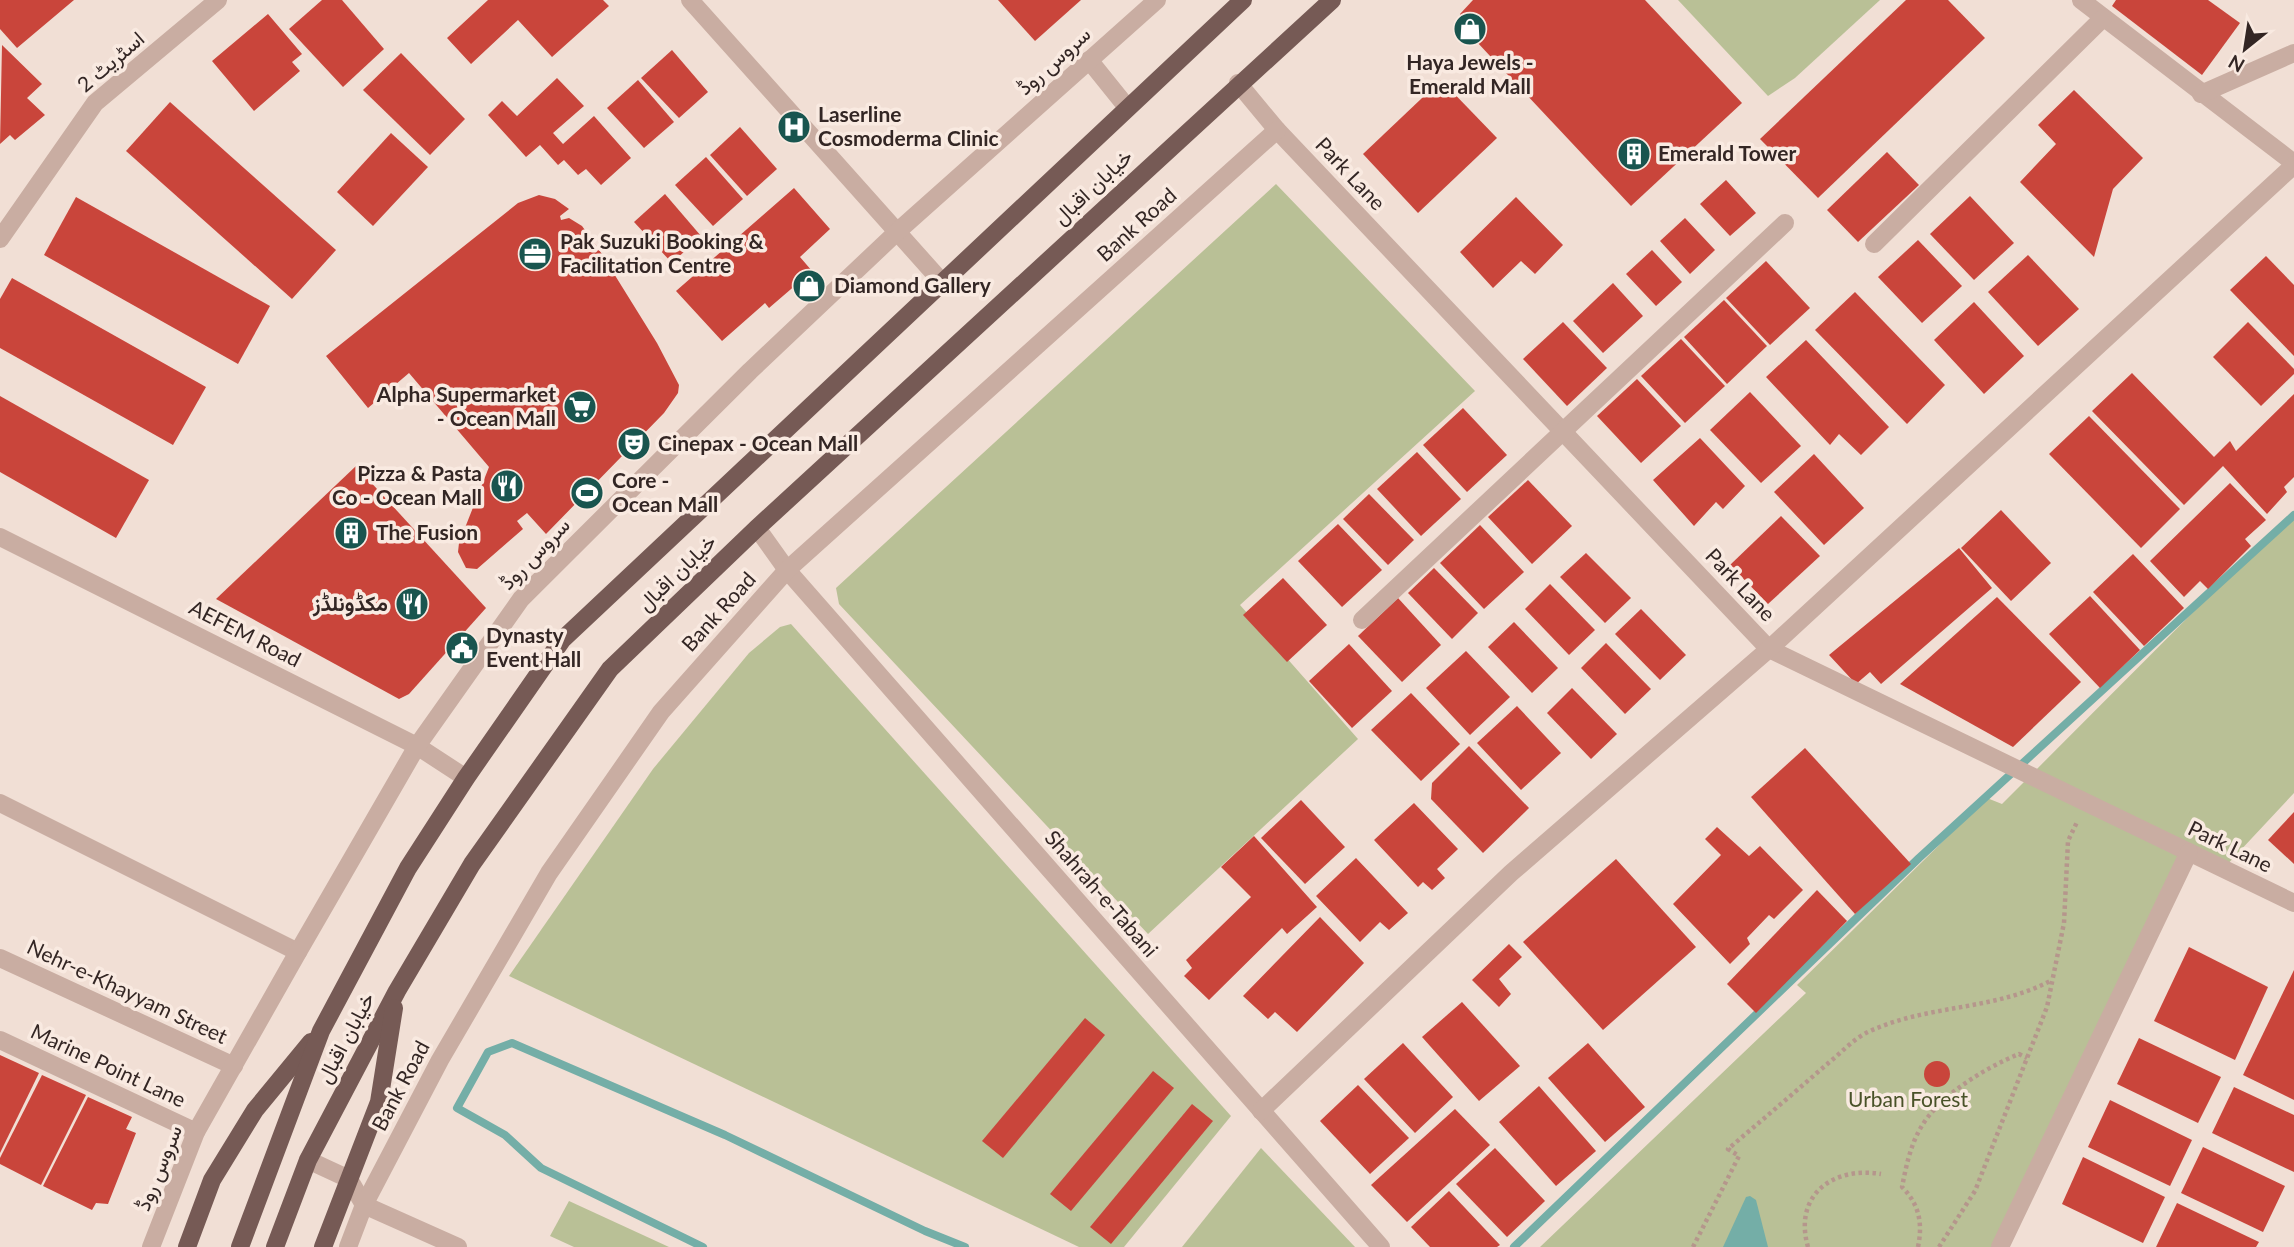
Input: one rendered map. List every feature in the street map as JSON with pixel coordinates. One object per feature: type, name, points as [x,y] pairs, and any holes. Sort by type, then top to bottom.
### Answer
[{"type":"main road","name":"خیابان اقبال","points":[[240,1247],[321,1031],[408,868],[466,778],[562,640],[1126,106],[1243,0]]},
{"type":"main road","name":"خیابان اقبال","points":[[275,1247],[308,1160],[397,991],[472,864],[610,669],[757,528],[1238,83],[1332,0]]},
{"type":"main road","points":[[323,1247],[379,1102],[397,991]]},
{"type":"main road","points":[[187,1247],[212,1180],[254,1110],[321,1031]]},
{"type":"street","name":"اسٹریٹ 2","points":[[0,239],[95,103],[218,0]]},
{"type":"street","points":[[690,0],[941,281]]},
{"type":"street","name":"سروس روڈ","points":[[151,1247],[197,1132],[298,952],[417,746],[521,598],[741,380],[898,231],[1157,0]]},
{"type":"street","points":[[1261,1111],[1511,873],[1769,649],[2294,164],[2081,0]]},
{"type":"street","points":[[1874,244],[2103,18]]},
{"type":"street","points":[[2201,94],[2294,53]]},
{"type":"street","points":[[1089,60],[1126,106]]},
{"type":"street","name":"Park Lane","points":[[1238,83],[1277,130],[1769,649],[2294,903]]},
{"type":"street","name":"Bank Road","points":[[348,1247],[364,1205],[440,1060],[549,873],[661,712],[787,570],[1277,130]]},
{"type":"street","points":[[1362,620],[1786,223]]},
{"type":"street","name":"Shahrah-e-Tabani","points":[[757,528],[787,570],[1381,1247]]},
{"type":"street","name":"AEFEM Road","points":[[0,537],[417,746],[466,778]]},
{"type":"street","points":[[0,803],[298,952]]},
{"type":"street","points":[[2000,1247],[2189,852]]},
{"type":"street","name":"Nehr-e-Khayyam Street","points":[[0,958],[234,1066]]},
{"type":"street","name":"Marine Point Lane","points":[[0,1040],[197,1132]]},
{"type":"street","points":[[308,1160],[349,1180],[364,1205],[458,1247]]},
{"type":"path","points":[[1939,1247],[1975,1191],[2047,1007],[2064,923],[2068,841],[2087,803]]},
{"type":"path","points":[[1693,1247],[1739,1156],[1728,1149],[1865,1033],[1919,1016],[2028,993],[2052,980]]},
{"type":"path","points":[[1918,1247],[1921,1232],[1919,1213],[1911,1196],[1902,1187],[1910,1154],[1921,1127],[1946,1100],[1970,1081],[2019,1054],[2027,1058]]},
{"type":"path","points":[[1808,1247],[1805,1216],[1813,1198],[1826,1183],[1852,1172],[1881,1174]]},
{"type":"green space","points":[[1678,0],[1880,0],[1795,78],[1768,96]]},
{"type":"green space","points":[[1276,184],[1475,391],[1240,605],[1358,739],[1148,934],[839,604],[836,588]]},
{"type":"green space","name":"Urban Forest","points":[[2294,511],[2294,793],[2223,869],[2189,852],[2000,1247],[1540,1247],[1806,993],[1797,985],[1987,798],[2002,804]]},
{"type":"green space","points":[[791,624],[1231,1116],[1124,1247],[1079,1247],[509,976],[653,769],[749,653],[780,627]]},
{"type":"green space","points":[[1261,1148],[1355,1247],[1182,1247]]},
{"type":"green space","points":[[569,1201],[669,1247],[574,1247],[550,1236]]},
{"type":"water","points":[[1750,1196],[1756,1200],[1768,1247],[1723,1247],[1746,1197]]},
{"type":"building","points":[[0,0],[74,0],[17,48],[0,29]]},
{"type":"building","points":[[322,0],[342,0],[384,49],[343,87],[289,29]]},
{"type":"building","points":[[488,0],[603,0],[609,6],[552,57],[518,20],[471,64],[447,38]]},
{"type":"building","points":[[998,0],[1081,0],[1035,41]]},
{"type":"building","name":"Emerald Tower","points":[[1473,0],[1645,0],[1742,103],[1631,206],[1460,24],[1460,14]]},
{"type":"building","points":[[1906,0],[1948,0],[1985,38],[1818,198],[1760,139]]},
{"type":"building","points":[[2116,0],[2208,0],[2240,23],[2202,75],[2112,6]]},
{"type":"building","points":[[268,14],[302,54],[292,62],[300,71],[254,111],[212,61]]},
{"type":"building","points":[[2,45],[42,84],[27,98],[45,115],[15,140],[10,135],[0,144]]},
{"type":"building","points":[[672,50],[708,92],[679,118],[641,78]]},
{"type":"building","points":[[401,53],[465,119],[430,155],[363,90]]},
{"type":"building","points":[[557,78],[584,106],[553,133],[563,144],[594,116],[631,158],[601,185],[586,169],[578,175],[564,160],[558,165],[540,145],[526,157],[488,115],[502,101],[517,116]]},
{"type":"building","points":[[638,80],[674,122],[644,148],[607,108]]},
{"type":"building","points":[[1441,80],[1497,138],[1418,213],[1363,154]]},
{"type":"building","points":[[2074,90],[2143,158],[2113,189],[2094,257],[2020,182],[2056,144],[2038,125]]},
{"type":"building","points":[[170,102],[336,250],[292,299],[126,151]]},
{"type":"building","points":[[740,127],[777,169],[747,196],[710,155]]},
{"type":"building","points":[[391,133],[428,167],[373,226],[337,192]]},
{"type":"building","points":[[1887,152],[1919,185],[1858,242],[1827,210]]},
{"type":"building","points":[[706,157],[743,199],[713,226],[675,185]]},
{"type":"building","points":[[1726,180],[1756,213],[1730,236],[1700,204]]},
{"type":"building","points":[[794,188],[830,229],[800,257],[812,271],[769,308],[765,303],[722,341],[676,291]]},
{"type":"building","points":[[665,194],[701,236],[672,263],[634,222]]},
{"type":"building","points":[[539,195],[555,199],[569,209],[560,216],[561,220],[569,218],[582,226],[598,248],[657,343],[679,385],[678,393],[664,413],[546,534],[527,513],[517,521],[523,529],[477,569],[466,568],[458,552],[459,543],[489,467],[409,373],[368,408],[326,356],[518,203]]},
{"type":"building","points":[[1970,196],[2014,243],[1974,280],[1930,234]]},
{"type":"building","points":[[76,197],[270,306],[238,364],[44,255]]},
{"type":"building","points":[[1516,197],[1563,245],[1535,274],[1521,261],[1493,288],[1460,252]]},
{"type":"building","points":[[1685,218],[1715,250],[1690,274],[1660,241]]},
{"type":"building","points":[[1918,240],[1962,286],[1922,323],[1878,277]]},
{"type":"building","points":[[1652,250],[1682,282],[1656,306],[1626,274]]},
{"type":"building","points":[[2028,255],[2079,309],[2038,346],[1988,292]]},
{"type":"building","points":[[2266,256],[2294,285],[2294,356],[2230,290]]},
{"type":"building","points":[[1766,261],[1810,308],[1770,345],[1726,298]]},
{"type":"building","points":[[12,278],[206,387],[173,445],[0,348],[0,299]]},
{"type":"building","points":[[1613,283],[1643,316],[1603,353],[1573,321]]},
{"type":"building","points":[[1855,292],[1945,385],[1907,424],[1815,330]]},
{"type":"building","points":[[1724,300],[1767,346],[1727,384],[1684,337]]},
{"type":"building","points":[[1974,302],[2024,356],[1984,394],[1934,340]]},
{"type":"building","points":[[1563,322],[1607,368],[1567,406],[1523,359]]},
{"type":"building","points":[[2248,322],[2294,369],[2294,374],[2261,406],[2213,357]]},
{"type":"building","points":[[1681,339],[1725,386],[1685,423],[1641,376]]},
{"type":"building","points":[[1806,340],[1889,427],[1861,455],[1839,434],[1830,445],[1766,377]]},
{"type":"building","points":[[2132,373],[2214,457],[2230,441],[2236,451],[2294,394],[2294,477],[2284,487],[2287,492],[2267,514],[2223,466],[2184,505],[2092,411]]},
{"type":"building","points":[[1637,379],[1681,426],[1641,463],[1597,416]]},
{"type":"building","points":[[1750,392],[1801,446],[1761,483],[1710,430]]},
{"type":"building","points":[[0,396],[149,480],[116,538],[0,472]]},
{"type":"building","points":[[1463,408],[1507,455],[1467,492],[1423,445]]},
{"type":"building","points":[[2089,416],[2180,509],[2141,548],[2049,454]]},
{"type":"building","points":[[1700,438],[1745,486],[1723,509],[1716,502],[1694,526],[1653,480]]},
{"type":"building","points":[[1417,452],[1461,499],[1421,536],[1377,489]]},
{"type":"building","points":[[1814,454],[1864,508],[1824,545],[1774,492]]},
{"type":"building","name":"The Fusion","points":[[356,466],[486,608],[409,694],[399,699],[216,599]]},
{"type":"building","points":[[1528,480],[1572,526],[1532,564],[1488,517]]},
{"type":"building","points":[[2230,483],[2266,520],[2245,539],[2251,546],[2208,589],[2200,581],[2184,597],[2150,561]]},
{"type":"building","points":[[1369,494],[1414,540],[1388,565],[1343,519]]},
{"type":"building","points":[[2001,510],[2051,563],[2011,601],[1961,548]]},
{"type":"building","points":[[1781,516],[1820,556],[1768,604],[1730,565]]},
{"type":"building","points":[[1338,524],[1382,570],[1342,607],[1298,561]]},
{"type":"building","points":[[1480,525],[1524,572],[1484,609],[1440,563]]},
{"type":"building","points":[[1959,548],[1992,588],[1881,684],[1870,672],[1856,684],[1829,655]]},
{"type":"building","points":[[1586,553],[1631,598],[1605,623],[1560,577]]},
{"type":"building","points":[[2133,554],[2184,608],[2144,646],[2093,592]]},
{"type":"building","points":[[1434,568],[1478,613],[1452,639],[1408,593]]},
{"type":"building","points":[[1283,578],[1327,625],[1287,662],[1243,615]]},
{"type":"building","points":[[1550,584],[1595,630],[1569,655],[1525,609]]},
{"type":"building","points":[[2090,596],[2140,650],[2100,688],[2049,634]]},
{"type":"building","points":[[1997,597],[2081,682],[2013,747],[1900,684]]},
{"type":"building","points":[[1398,598],[1441,645],[1402,682],[1358,636]]},
{"type":"building","points":[[1641,609],[1686,655],[1660,680],[1615,634]]},
{"type":"building","points":[[1514,622],[1558,668],[1532,693],[1488,647]]},
{"type":"building","points":[[1606,643],[1651,689],[1625,714],[1581,668]]},
{"type":"building","points":[[1349,644],[1392,691],[1352,728],[1309,681]]},
{"type":"building","points":[[1466,651],[1510,697],[1470,735],[1426,688]]},
{"type":"building","points":[[1572,688],[1617,734],[1591,759],[1547,713]]},
{"type":"building","points":[[1411,693],[1460,744],[1421,781],[1371,730]]},
{"type":"building","points":[[1517,706],[1561,753],[1521,790],[1477,743]]},
{"type":"building","points":[[1469,746],[1529,808],[1483,853],[1431,799],[1432,783]]},
{"type":"building","points":[[1805,748],[1911,864],[1855,914],[1751,797]]},
{"type":"building","points":[[1301,800],[1345,847],[1305,884],[1261,838]]},
{"type":"building","points":[[1414,803],[1458,849],[1437,869],[1445,878],[1432,890],[1423,882],[1418,887],[1374,840]]},
{"type":"building","points":[[2294,812],[2294,864],[2268,840]]},
{"type":"building","points":[[1717,827],[1749,856],[1760,846],[1803,890],[1774,919],[1769,915],[1747,938],[1750,944],[1730,964],[1673,904],[1721,855],[1705,839]]},
{"type":"building","points":[[1254,836],[1317,907],[1287,934],[1282,928],[1209,1000],[1184,976],[1192,968],[1186,960],[1251,897],[1221,867]]},
{"type":"building","points":[[1356,858],[1408,913],[1389,930],[1380,922],[1360,942],[1316,896]]},
{"type":"building","points":[[1616,859],[1696,947],[1603,1030],[1523,942]]},
{"type":"building","points":[[1817,890],[1847,921],[1756,1013],[1727,984]]},
{"type":"building","points":[[1320,917],[1364,963],[1297,1032],[1275,1012],[1268,1019],[1243,996]]},
{"type":"building","points":[[1509,944],[1522,957],[1499,979],[1511,994],[1499,1007],[1472,980]]},
{"type":"building","points":[[2189,947],[2268,987],[2235,1060],[2154,1021]]},
{"type":"building","points":[[2294,970],[2294,1100],[2243,1075]]},
{"type":"building","points":[[1462,1002],[1520,1066],[1479,1101],[1422,1037]]},
{"type":"building","points":[[1085,1018],[1105,1035],[1003,1158],[982,1141]]},
{"type":"building","points":[[2139,1038],[2221,1077],[2198,1123],[2117,1084]]},
{"type":"building","points":[[1403,1043],[1453,1097],[1415,1133],[1364,1079]]},
{"type":"building","points":[[1588,1043],[1645,1107],[1605,1142],[1548,1078]]},
{"type":"building","points":[[0,1055],[39,1073],[0,1153]]},
{"type":"building","points":[[1937,1061],[1946,1065],[1950,1074],[1946,1083],[1937,1087],[1928,1083],[1924,1074],[1928,1065]]},
{"type":"building","points":[[1153,1071],[1174,1088],[1071,1211],[1050,1194]]},
{"type":"building","points":[[42,1075],[86,1095],[41,1185],[0,1164],[0,1158]]},
{"type":"building","points":[[1358,1085],[1409,1138],[1370,1174],[1320,1121]]},
{"type":"building","points":[[1539,1086],[1596,1151],[1556,1186],[1499,1122]]},
{"type":"building","points":[[2234,1087],[2294,1115],[2294,1172],[2212,1133]]},
{"type":"building","points":[[88,1097],[132,1117],[126,1129],[136,1133],[108,1204],[96,1203],[92,1210],[43,1186]]},
{"type":"building","points":[[2110,1100],[2192,1140],[2170,1186],[2088,1147]]},
{"type":"building","points":[[1192,1104],[1213,1121],[1111,1244],[1090,1227]]},
{"type":"building","points":[[1455,1109],[1490,1145],[1407,1222],[1371,1185]]},
{"type":"building","points":[[2203,1147],[2285,1186],[2263,1232],[2181,1193]]},
{"type":"building","points":[[1495,1148],[1545,1201],[1507,1237],[1456,1184]]},
{"type":"building","points":[[2083,1157],[2165,1197],[2143,1243],[2062,1204]]},
{"type":"building","points":[[1449,1191],[1500,1245],[1430,1247],[1411,1227]]},
{"type":"building","points":[[2177,1203],[2259,1242],[2256,1247],[2156,1247]]},
{"type":"waterway","points":[[1514,1247],[1919,858],[2294,515]]},
{"type":"waterway","points":[[703,1247],[541,1168],[505,1135],[457,1108],[488,1052],[512,1043],[725,1135],[925,1231],[965,1247]]},
{"type":"place","name":"Haya Jewels - Emerald Mall","points":[[1470,29]]},
{"type":"place","name":"Laserline Cosmoderma Clinic","points":[[794,127]]},
{"type":"place","name":"Emerald Tower","points":[[1634,154]]},
{"type":"place","name":"Pak Suzuki Booking & Facilitation Centre","points":[[535,254]]},
{"type":"place","name":"Diamond Gallery","points":[[809,286]]},
{"type":"place","name":"Alpha Supermarket - Ocean Mall","points":[[580,407]]},
{"type":"place","name":"Cinepax - Ocean Mall","points":[[634,444]]},
{"type":"place","name":"Pizza & Pasta Co - Ocean Mall","points":[[507,486]]},
{"type":"place","name":"Core - Ocean Mall","points":[[587,493]]},
{"type":"place","name":"The Fusion","points":[[351,533]]},
{"type":"place","name":"مکڈونلڈز","points":[[412,604]]},
{"type":"place","name":"Dynasty Event Hall","points":[[462,648]]}]
